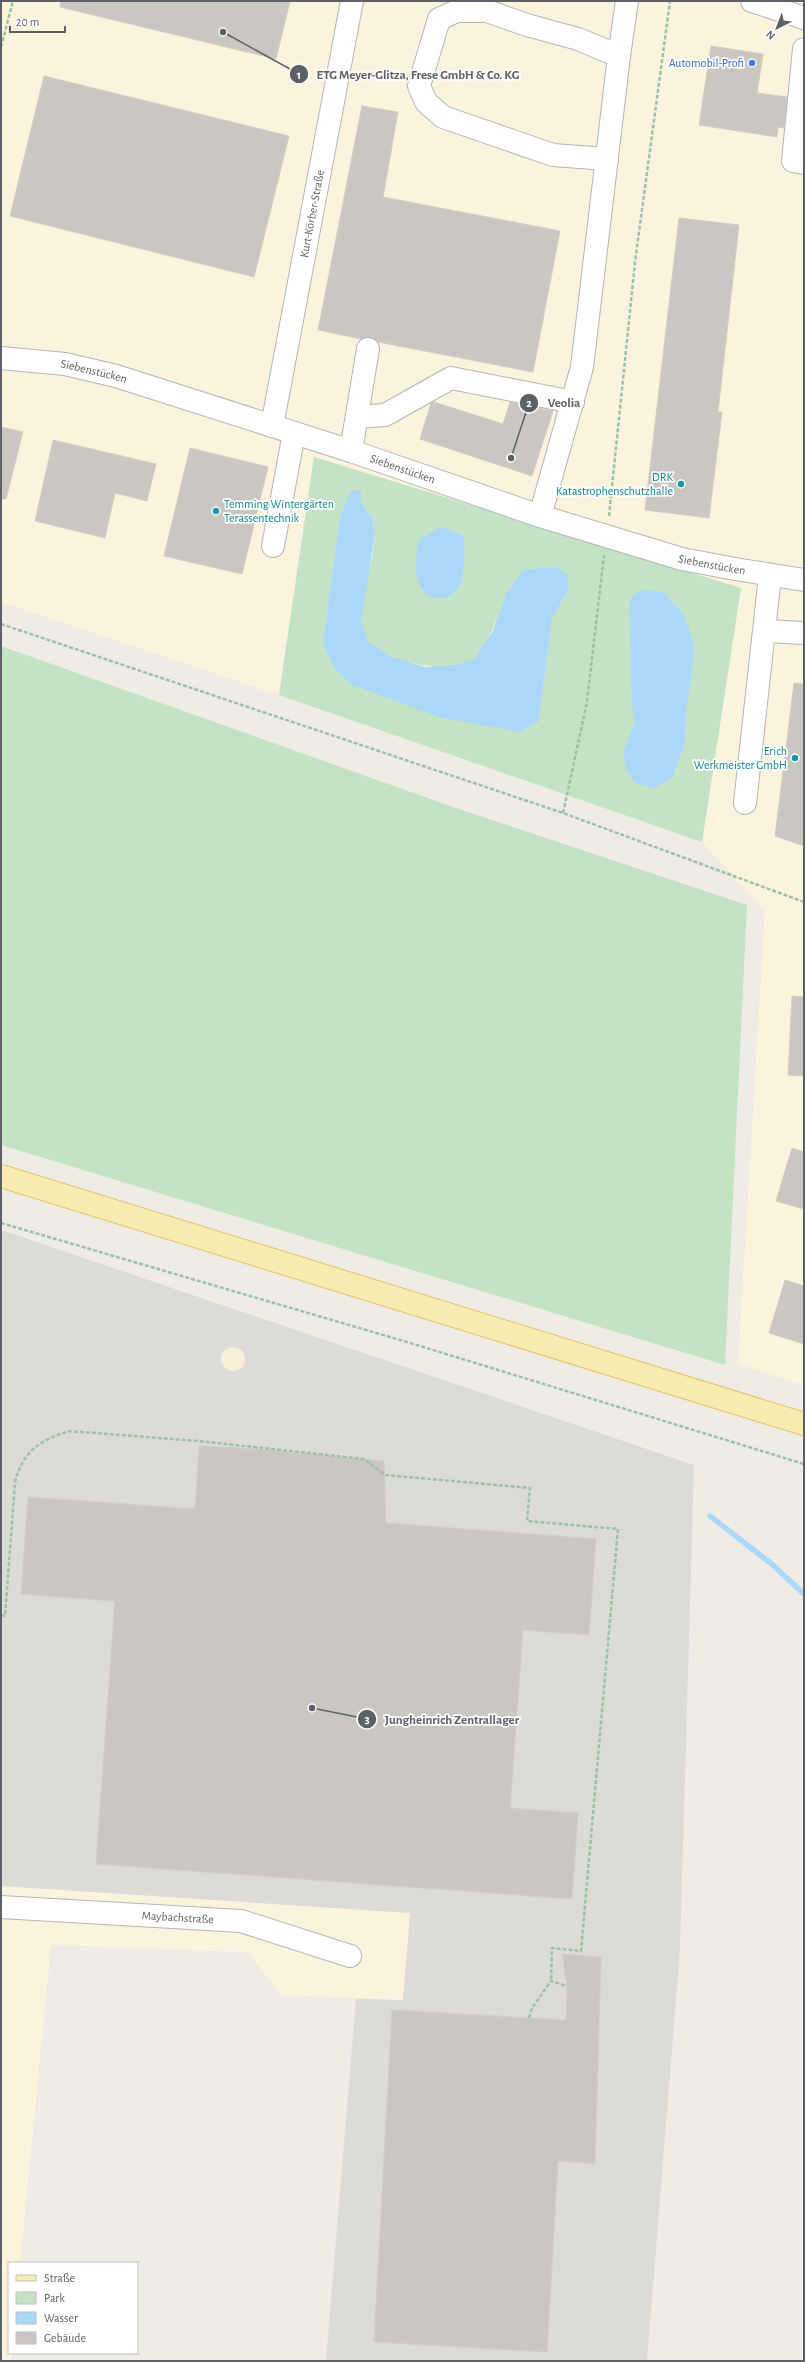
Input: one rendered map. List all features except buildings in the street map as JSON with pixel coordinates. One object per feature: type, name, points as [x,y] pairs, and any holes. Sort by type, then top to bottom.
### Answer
[{"type":"main road","points":[[1,1176],[804,1424]]},
{"type":"street","name":"Kurt-Körber-Straße","points":[[272,426],[352,1]]},
{"type":"street","points":[[540,516],[582,367],[619,56],[627,1]]},
{"type":"street","points":[[752,1],[804,18]]},
{"type":"street","points":[[607,159],[553,155],[443,117],[426,102],[419,86],[440,19],[457,10],[486,11],[527,25],[578,39],[619,56]]},
{"type":"street","points":[[804,49],[793,161],[804,163]]},
{"type":"street","points":[[351,451],[368,349]]},
{"type":"street","name":"Siebenstücken","points":[[1,358],[65,364],[116,376],[351,451],[540,516],[682,559],[770,576],[804,580]]},
{"type":"street","points":[[356,417],[385,415],[451,378],[573,402]]},
{"type":"street","points":[[273,546],[294,433]]},
{"type":"street","points":[[745,803],[770,576]]},
{"type":"street","points":[[765,631],[804,634]]},
{"type":"street","name":"Maybachstraße","points":[[1,1907],[242,1921],[350,1956]]},
{"type":"path","points":[[1,47],[13,1]]},
{"type":"path","points":[[563,813],[587,702],[601,571],[607,536],[635,262],[670,1]]},
{"type":"path","points":[[1,624],[563,813],[804,902]]},
{"type":"path","points":[[1,1223],[392,1337],[804,1464]]},
{"type":"path","points":[[1,1615],[6,1616],[15,1482],[20,1465],[32,1449],[50,1437],[69,1431],[198,1441],[364,1459],[384,1474],[530,1488],[527,1521],[618,1529],[581,1951],[552,1948],[551,1981],[532,2008],[529,2018]]},
{"type":"path","points":[[551,1981],[567,1986]]},
{"type":"shaded area","points":[[1,1],[804,1],[804,1385],[738,1364],[765,910],[702,842],[741,588],[314,457],[279,695],[1,602]]},
{"type":"shaded area","points":[[1,1230],[694,1465],[680,1949],[647,2361],[326,2361],[356,1999],[403,2000],[410,1913],[1,1886]]},
{"type":"shaded area","points":[[1,1886],[411,1913],[403,2000],[281,1995],[248,1952],[51,1945],[20,2262],[8,2262],[8,2354],[12,2354],[11,2361],[1,2361]]},
{"type":"green space","points":[[314,457],[741,588],[702,842],[279,695]],"holes":[[[348,500],[366,509],[374,523],[374,542],[362,607],[361,626],[368,642],[376,649],[388,655],[403,661],[435,666],[464,664],[474,659],[484,647],[493,629],[506,594],[569,589],[552,618],[539,721],[323,643],[340,517]],[[629,605],[686,712],[685,743],[623,752],[635,721]]]},
{"type":"green space","points":[[1,646],[453,807],[747,905],[725,1365],[1,1145]]},
{"type":"sand","points":[[233,1347],[241,1351],[245,1359],[241,1367],[233,1371],[225,1367],[221,1359],[225,1351]]},
{"type":"water","points":[[351,490],[361,491],[361,503],[372,517],[375,534],[361,621],[368,642],[392,657],[425,667],[458,665],[474,659],[493,631],[506,594],[523,570],[556,567],[567,575],[569,589],[552,618],[539,721],[520,732],[439,717],[350,684],[334,668],[323,643],[340,517]]},
{"type":"water","points":[[442,527],[464,536],[464,566],[463,575],[458,589],[447,597],[440,599],[425,593],[421,588],[418,581],[416,559],[420,538]]},
{"type":"water","points":[[642,590],[663,592],[684,615],[693,641],[693,664],[686,712],[685,743],[672,778],[654,788],[635,783],[627,772],[623,752],[635,721],[632,706],[629,605],[634,594]]},
{"type":"waterway","points":[[710,1516],[773,1565],[804,1594]]},
{"type":"place","name":"ETG Meyer-Glitza, Frese GmbH & Co. KG","points":[[223,32]]},
{"type":"place","name":"Automobil-Profi","points":[[752,63]]},
{"type":"place","name":"Veolia","points":[[511,458]]},
{"type":"place","name":"DRK Katastrophenschutzhalle","points":[[681,484]]},
{"type":"place","name":"Temming Wintergärten Terassentechnik","points":[[216,511]]},
{"type":"place","name":"Erich Werkmeister GmbH","points":[[795,758]]},
{"type":"place","name":"Jungheinrich Zentrallager","points":[[312,1708]]}]
